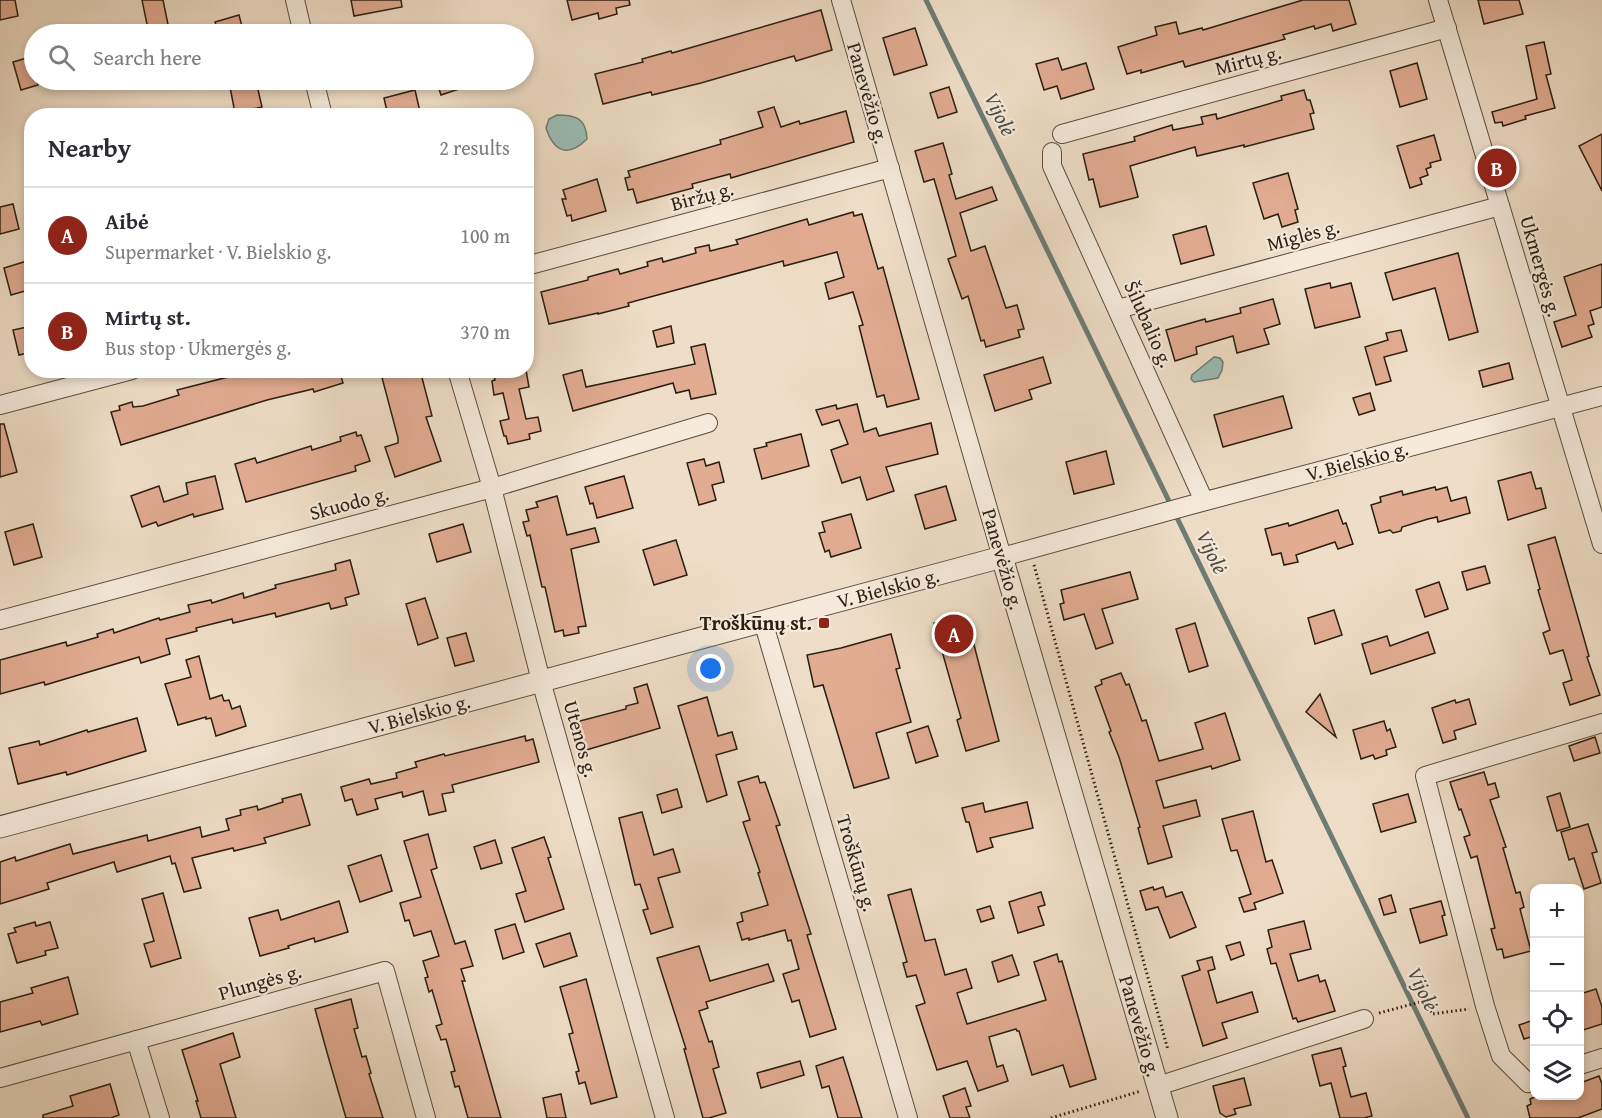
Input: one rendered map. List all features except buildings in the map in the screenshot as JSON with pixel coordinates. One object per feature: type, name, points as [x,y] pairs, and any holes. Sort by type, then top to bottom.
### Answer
[{"type":"street","points":[[295,0],[301,24]]},
{"type":"street","name":"Panevėžio g.","points":[[841,0],[1002,557],[1167,1083],[1167,1118]]},
{"type":"street","name":"Ukmergės g.","points":[[1438,0],[1602,544]]},
{"type":"street","name":"Mirtų g.","points":[[1062,135],[1447,28]]},
{"type":"street","points":[[316,90],[321,108]]},
{"type":"street","name":"Šilubalio g.","points":[[1052,159],[1118,309],[1195,503]]},
{"type":"street","name":"Biržų g.","points":[[534,264],[890,168]]},
{"type":"street","name":"Miglės g.","points":[[1118,309],[1500,206]]},
{"type":"street","points":[[0,403],[100,378]]},
{"type":"street","name":"Utenos g.","points":[[460,378],[492,488],[542,681],[665,1118]]},
{"type":"street","name":"V. Bielskio g.","points":[[0,827],[1195,503],[1602,396]]},
{"type":"street","name":"Skuodo g.","points":[[0,620],[492,488],[708,423]]},
{"type":"street","name":"Troškūnų g.","points":[[763,621],[908,1118]]},
{"type":"street","points":[[1530,1082],[1527,1083],[1501,1056],[1485,1006],[1425,776],[1602,723]]},
{"type":"street","name":"Plungės g.","points":[[0,1078],[385,971],[426,1118]]},
{"type":"street","points":[[1167,1083],[1364,1019]]},
{"type":"street","points":[[136,1040],[160,1118]]},
{"type":"street","points":[[1584,1064],[1602,1058]]},
{"type":"path","points":[[1030,549],[1167,1083],[1051,1118]]},
{"type":"path","points":[[1396,1008],[1424,1001],[1432,1014],[1485,1006]]},
{"type":"water","points":[[557,115],[579,119],[585,126],[587,139],[574,149],[562,150],[557,147],[546,128],[549,119]]},
{"type":"water","points":[[1214,357],[1220,358],[1223,362],[1218,378],[1194,382],[1191,379],[1192,375]]},
{"type":"waterway","name":"Vijolė","points":[[926,0],[1468,1118]]},
{"type":"place","name":"Mirtų st.","points":[[1497,168]]},
{"type":"place","name":"Troškūnų st.","points":[[824,623]]},
{"type":"place","name":"Aibė","points":[[954,634]]}]
